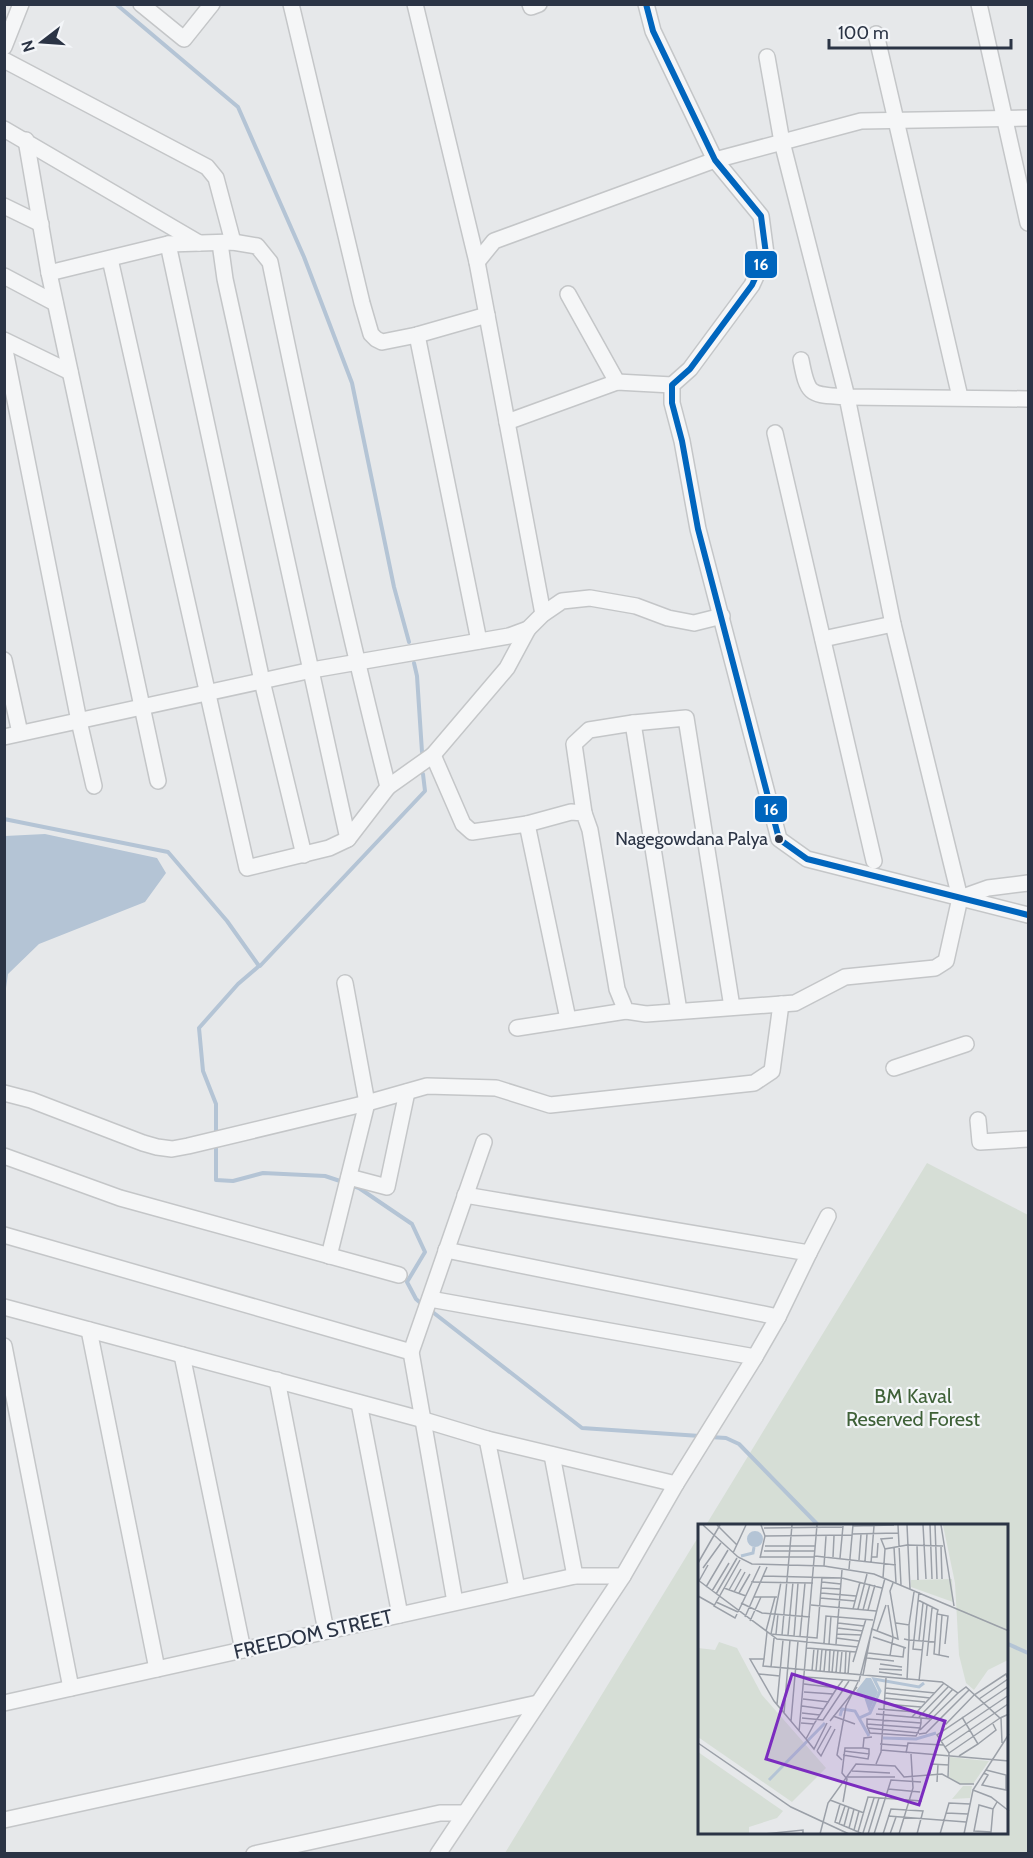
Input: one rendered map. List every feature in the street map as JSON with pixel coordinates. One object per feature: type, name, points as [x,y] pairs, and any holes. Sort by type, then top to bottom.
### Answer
[{"type":"street","points":[[4,47],[21,4]]},
{"type":"street","points":[[141,4],[184,39],[212,4]]},
{"type":"street","points":[[291,4],[371,334],[382,342],[417,335],[487,315]]},
{"type":"street","points":[[415,4],[477,261],[543,614]]},
{"type":"street","points":[[530,4],[531,7],[539,4]]},
{"type":"street","points":[[507,422],[617,382],[672,385],[690,369],[752,285],[766,254],[761,216],[716,160],[653,31],[646,4]]},
{"type":"street","points":[[979,4],[1029,223]]},
{"type":"street","points":[[876,34],[960,397]]},
{"type":"street","points":[[517,1028],[626,1011],[646,1014],[795,1003],[845,977],[894,974],[935,968],[946,961],[960,898],[894,624],[847,397],[782,142],[767,57]]},
{"type":"street","points":[[4,60],[207,167],[216,178],[226,243],[225,279],[348,839]]},
{"type":"street","points":[[477,261],[494,241],[716,160],[861,121],[1029,118]]},
{"type":"street","points":[[4,129],[199,243]]},
{"type":"street","points":[[26,140],[55,303],[158,781]]},
{"type":"street","points":[[4,206],[41,224]]},
{"type":"street","points":[[49,273],[168,244],[226,243],[258,246],[270,262],[357,662],[388,787]]},
{"type":"street","points":[[168,244],[262,681],[304,855]]},
{"type":"street","points":[[110,259],[247,868],[329,848],[348,839],[388,787],[433,755],[507,668],[528,629],[543,614],[562,601],[590,598],[636,606],[668,618],[694,623],[722,616]]},
{"type":"street","points":[[4,276],[55,303]]},
{"type":"street","points":[[568,294],[617,382]]},
{"type":"street","points":[[417,335],[479,641]]},
{"type":"street","points":[[4,340],[70,372]]},
{"type":"street","points":[[4,345],[94,786]]},
{"type":"street","points":[[801,360],[805,381],[809,389],[816,394],[847,397],[1029,399]]},
{"type":"street","points":[[672,385],[672,403],[682,441],[698,529],[779,839],[807,859],[1029,915]]},
{"type":"street","points":[[775,433],[874,861]]},
{"type":"street","points":[[823,639],[894,624]]},
{"type":"street","points":[[4,660],[12,735],[312,670],[509,636],[528,629]]},
{"type":"street","points":[[626,1011],[617,989],[590,830],[584,813],[574,744],[589,730],[686,718],[732,1007]]},
{"type":"street","points":[[633,723],[679,1011]]},
{"type":"street","points":[[433,755],[463,824],[472,832],[527,824],[571,812],[584,813]]},
{"type":"street","points":[[527,824],[568,1019]]},
{"type":"street","points":[[960,898],[988,888],[1029,884]]},
{"type":"street","points":[[329,1256],[367,1103],[345,983]]},
{"type":"street","points":[[4,1093],[31,1100],[143,1143],[172,1149],[367,1103],[427,1086],[496,1088],[550,1105],[754,1083],[772,1071],[781,1004]]},
{"type":"street","points":[[894,1068],[966,1044]]},
{"type":"street","points":[[349,1178],[387,1187],[407,1092]]},
{"type":"street","points":[[978,1120],[980,1142],[1029,1139]]},
{"type":"street","points":[[455,1602],[411,1352],[484,1142]]},
{"type":"street","points":[[4,1156],[120,1198],[399,1275]]},
{"type":"street","points":[[465,1195],[809,1253]]},
{"type":"street","points":[[438,1854],[622,1576],[778,1317],[828,1216]]},
{"type":"street","points":[[4,1235],[411,1352]]},
{"type":"street","points":[[446,1250],[778,1317]]},
{"type":"street","points":[[430,1299],[755,1357]]},
{"type":"street","points":[[4,1307],[359,1402],[487,1439],[676,1484]]},
{"type":"street","points":[[89,1329],[157,1669]]},
{"type":"street","points":[[4,1346],[71,1688]]},
{"type":"street","points":[[182,1354],[243,1650]]},
{"type":"street","points":[[277,1380],[326,1631]]},
{"type":"street","points":[[359,1402],[400,1614]]},
{"type":"street","points":[[487,1439],[517,1588]]},
{"type":"street","points":[[552,1455],[575,1576]]},
{"type":"street","name":"FREEDOM STREET","points":[[4,1703],[575,1576],[622,1576]]},
{"type":"street","points":[[4,1820],[538,1703]]},
{"type":"street","points":[[254,1854],[440,1813],[465,1813]]},
{"type":"green space","name":"BM Kaval Reserved Forest","points":[[927,1163],[1028,1215],[1028,1853],[505,1853],[698,1537],[698,1834],[1009,1834],[1009,1524],[707,1524]]},
{"type":"water","points":[[45,834],[157,858],[166,873],[145,902],[39,944],[8,974],[5,995],[5,836]]},
{"type":"waterway","points":[[116,4],[238,107],[304,257],[352,383],[394,587],[409,642]]},
{"type":"waterway","points":[[414,663],[417,676],[422,752]]},
{"type":"waterway","points":[[260,966],[425,791],[423,774]]},
{"type":"waterway","points":[[4,819],[168,852],[227,921],[259,966],[238,984],[199,1028],[203,1071],[216,1104],[216,1135]]},
{"type":"waterway","points":[[216,1142],[216,1180],[233,1181],[263,1173],[325,1176],[343,1182]]},
{"type":"waterway","points":[[350,1185],[359,1188],[412,1224],[425,1252],[407,1282],[416,1299],[424,1306]]},
{"type":"waterway","points":[[430,1310],[582,1428],[700,1436]]},
{"type":"waterway","points":[[710,1437],[726,1438],[739,1444],[817,1524]]},
{"type":"waterway","points":[[1009,1644],[1028,1653]]},
{"type":"transit line","name":"16","points":[[646,4],[653,31],[715,160],[761,216],[766,254],[752,285],[690,369],[672,385],[672,403],[682,441],[698,529],[779,839],[807,859],[1028,915]]},
{"type":"place","name":"Nagegowdana Palya","points":[[779,839]]}]
